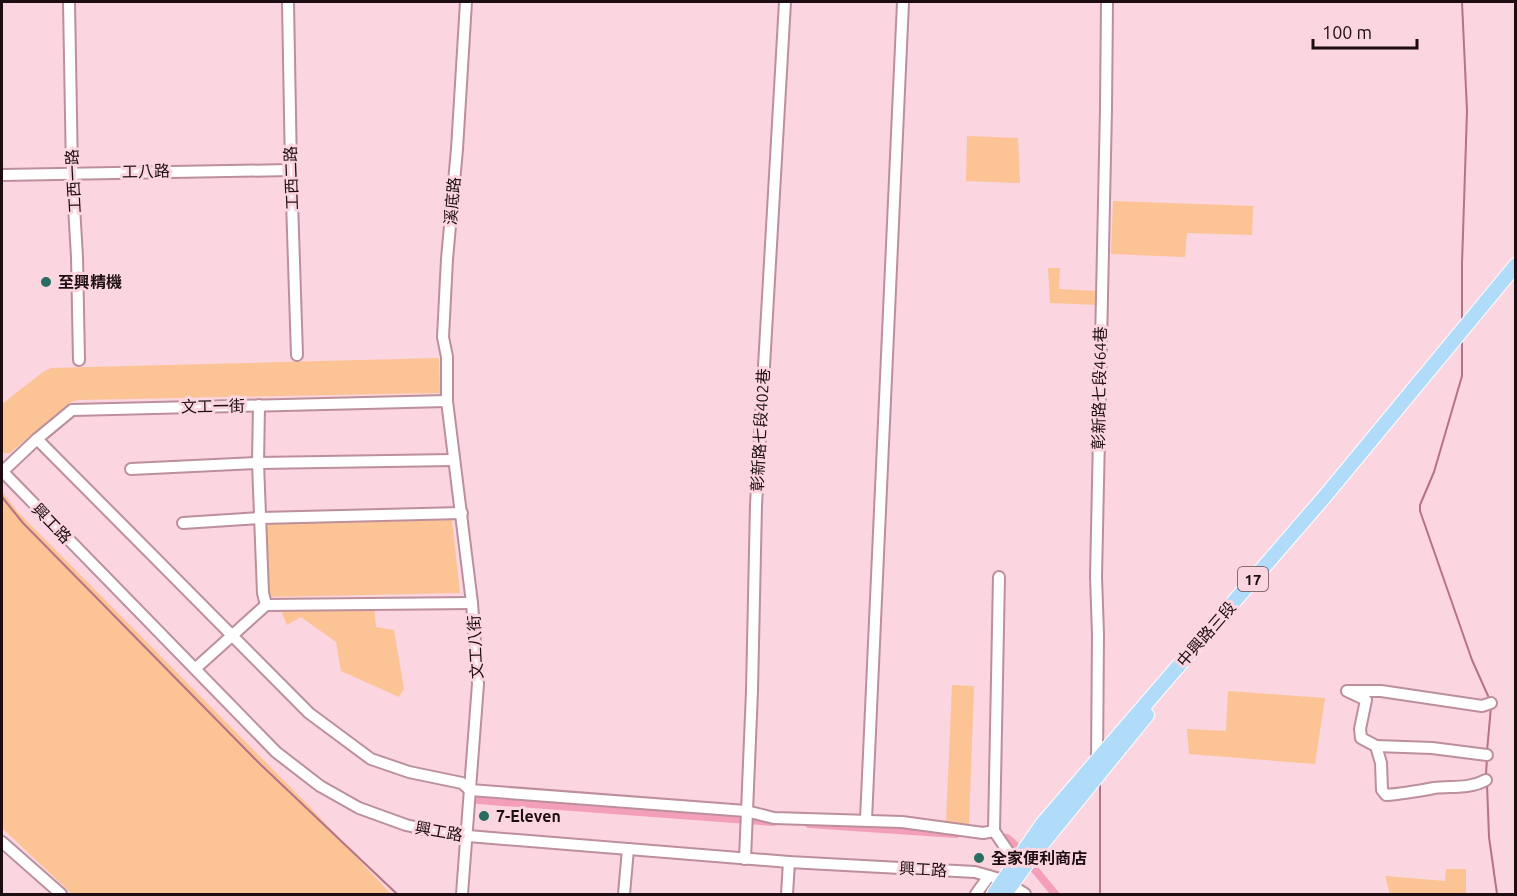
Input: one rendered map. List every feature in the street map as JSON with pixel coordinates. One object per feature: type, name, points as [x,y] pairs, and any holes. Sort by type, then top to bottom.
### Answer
[{"type":"main road","name":"中興路三段","points":[[994,894],[1006,887],[1015,863],[1043,823],[1326,495],[1515,265]]},
{"type":"main road","name":"中興路三段","points":[[1015,863],[1097,775],[1515,279]]},
{"type":"street","name":"工西一路","points":[[69,2],[79,360]]},
{"type":"street","name":"工西二路","points":[[288,2],[297,355]]},
{"type":"street","name":"溪底路","points":[[447,401],[447,357],[443,337],[443,318],[466,2]]},
{"type":"street","name":"彰新路七段402巷","points":[[745,859],[756,505],[785,2]]},
{"type":"street","points":[[866,820],[903,2]]},
{"type":"street","name":"彰新路七段464巷","points":[[1097,775],[1096,566],[1107,2]]},
{"type":"street","name":"工八路","points":[[2,175],[291,170]]},
{"type":"street","name":"文工一街","points":[[2,471],[72,410],[447,401]]},
{"type":"street","name":"文工八街","points":[[447,401],[472,603],[478,684],[462,894]]},
{"type":"street","points":[[259,405],[258,463],[263,593],[266,605]]},
{"type":"street","points":[[37,439],[309,713],[372,759],[409,772],[462,783],[470,790],[746,811],[774,818],[902,822],[995,833]]},
{"type":"street","points":[[131,469],[258,463],[453,460]]},
{"type":"street","name":"興工路","points":[[2,471],[276,752],[320,786],[359,808],[406,825],[468,836],[745,859],[975,872],[989,876],[1006,887],[1024,894]]},
{"type":"street","points":[[183,523],[261,518],[462,513]]},
{"type":"street","points":[[999,577],[995,833],[1015,863]]},
{"type":"street","points":[[196,668],[266,605],[472,603]]},
{"type":"street","points":[[1487,755],[1432,748],[1376,746],[1361,738],[1360,729],[1366,699],[1347,691],[1381,691],[1482,706],[1491,703]]},
{"type":"street","points":[[1376,746],[1381,763],[1382,790],[1386,795],[1406,794],[1434,788],[1475,786],[1486,780]]},
{"type":"street","points":[[2,842],[61,894]]},
{"type":"street","points":[[624,894],[628,849]]},
{"type":"street","points":[[787,894],[789,862]]},
{"type":"street","points":[[976,894],[989,876]]},
{"type":"shaded area","points":[[967,136],[1018,138],[1020,183],[966,181]]},
{"type":"shaded area","points":[[1113,201],[1253,206],[1252,235],[1187,233],[1185,257],[1111,254]]},
{"type":"shaded area","points":[[1048,268],[1060,268],[1059,289],[1097,291],[1098,305],[1050,303]]},
{"type":"shaded area","points":[[439,358],[440,393],[78,400],[71,402],[10,453],[4,453],[2,450],[2,404],[51,368]]},
{"type":"shaded area","points":[[2,491],[17,511],[308,805],[391,894],[72,894],[2,828]]},
{"type":"shaded area","points":[[452,520],[460,593],[267,597],[266,522]]},
{"type":"shaded area","points":[[374,605],[376,627],[394,630],[404,689],[399,697],[341,671],[336,642],[301,617],[287,625],[279,606]]},
{"type":"shaded area","points":[[952,685],[974,686],[969,824],[946,822]]},
{"type":"shaded area","points":[[1228,691],[1325,698],[1315,764],[1189,754],[1187,729],[1226,731]]},
{"type":"shaded area","points":[[1446,869],[1466,869],[1466,894],[1390,894],[1385,876],[1445,881]]},
{"type":"waterway","points":[[1112,2],[1112,67]]},
{"type":"waterway","points":[[1462,2],[1467,111],[1462,322]]},
{"type":"waterway","points":[[1462,339],[1462,376],[1420,511],[1472,660],[1489,698]]},
{"type":"waterway","points":[[2,497],[23,523],[259,763],[397,894]]},
{"type":"waterway","points":[[1487,751],[1491,707]]},
{"type":"waterway","points":[[1486,775],[1487,757]]},
{"type":"waterway","points":[[1100,783],[1100,894]]},
{"type":"waterway","points":[[1487,784],[1489,837],[1497,894]]},
{"type":"waterway","points":[[478,800],[773,822]]},
{"type":"waterway","points":[[809,824],[956,834]]},
{"type":"waterway","points":[[995,837],[1007,838],[1012,842],[1055,894]]},
{"type":"place","name":"至興精機","points":[[46,282]]},
{"type":"place","name":"7-Eleven","points":[[484,816]]},
{"type":"place","name":"全家便利商店","points":[[979,858]]}]
